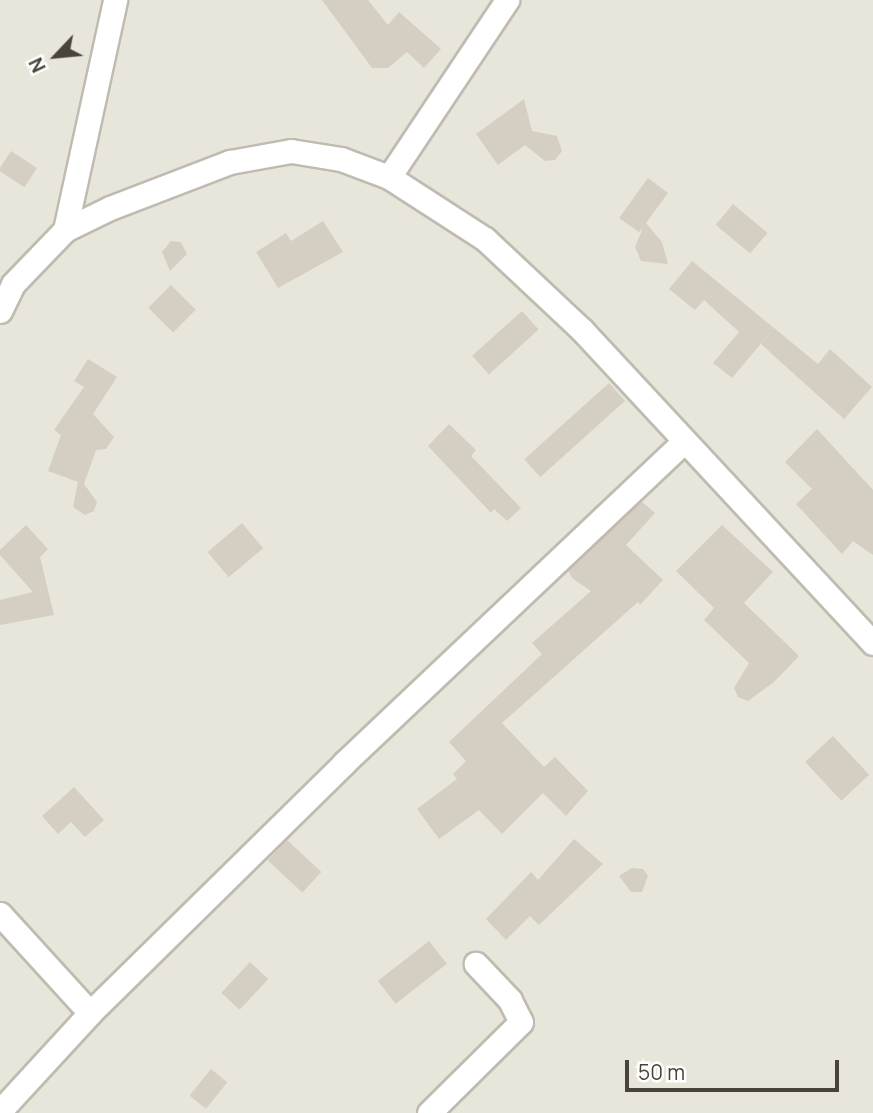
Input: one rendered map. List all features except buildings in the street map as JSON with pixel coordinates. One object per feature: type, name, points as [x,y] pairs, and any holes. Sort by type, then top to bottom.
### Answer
[{"type":"street","points":[[65,230],[115,0]]},
{"type":"street","points":[[389,177],[507,0]]},
{"type":"street","points":[[0,311],[13,285],[65,230],[230,162],[291,151],[341,159],[389,177],[485,239],[582,330],[873,643]]},
{"type":"street","points":[[0,1111],[90,1013],[344,763],[684,442]]},
{"type":"street","points":[[0,914],[90,1013]]},
{"type":"street","points":[[429,1113],[521,1022],[510,1000],[476,964]]},
{"type":"shaded area","points":[[0,0],[873,0],[873,1113],[0,1113]]}]
